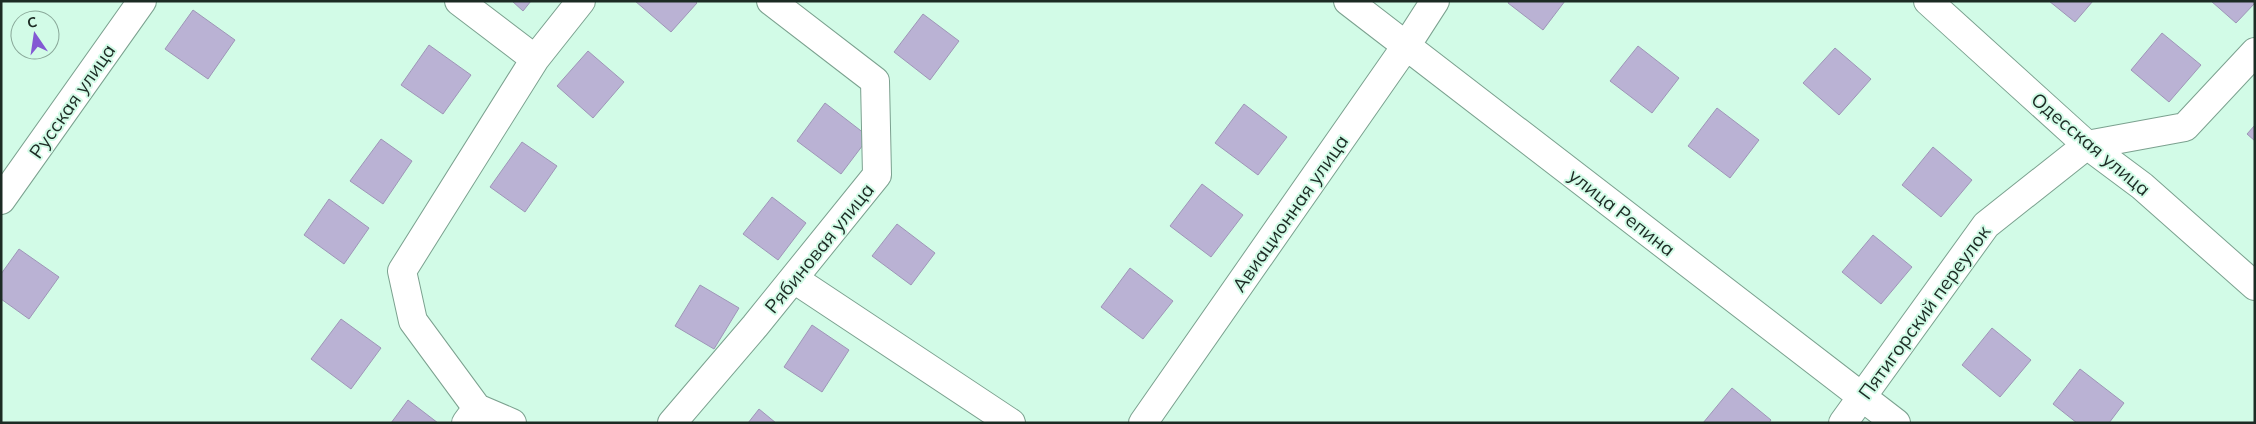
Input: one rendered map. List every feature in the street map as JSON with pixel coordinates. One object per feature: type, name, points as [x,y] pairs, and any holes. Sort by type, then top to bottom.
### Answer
[{"type":"street","name":"Русская улица","points":[[1,200],[142,1]]},
{"type":"street","points":[[459,1],[535,59]]},
{"type":"street","points":[[512,423],[472,416],[413,321],[402,271],[535,59],[581,1]]},
{"type":"street","name":"улица Репина","points":[[1348,1],[1896,423]]},
{"type":"street","name":"Авиационная улица","points":[[1143,423],[1406,46],[1435,1]]},
{"type":"street","name":"Одесская улица","points":[[1928,1],[2087,145],[2142,186],[2255,286]]},
{"type":"street","name":"Рябиновая улица","points":[[672,423],[794,279],[877,175],[875,81],[782,5]]},
{"type":"street","name":"Пятигорский переулок","points":[[1843,423],[1986,225],[2087,145],[2185,127],[2255,52]]},
{"type":"street","points":[[794,279],[1011,423]]},
{"type":"building","points":[[512,1],[531,1],[523,11]]},
{"type":"building","points":[[635,1],[695,1],[697,3],[671,32]]},
{"type":"building","points":[[1509,1],[1565,1],[1543,30],[1508,3]]},
{"type":"building","points":[[2049,1],[2093,1],[2075,22]]},
{"type":"building","points":[[2211,1],[2255,1],[2255,3],[2236,23]]},
{"type":"building","points":[[193,10],[235,40],[208,79],[165,49]]},
{"type":"building","points":[[923,14],[959,41],[930,80],[894,52]]},
{"type":"building","points":[[2162,33],[2201,65],[2169,102],[2131,70]]},
{"type":"building","points":[[429,45],[471,75],[443,114],[401,85]]},
{"type":"building","points":[[1638,46],[1679,78],[1652,113],[1610,81]]},
{"type":"building","points":[[1835,48],[1871,79],[1839,115],[1803,83]]},
{"type":"building","points":[[588,51],[624,82],[593,118],[557,86]]},
{"type":"building","points":[[825,103],[869,137],[841,174],[797,141]]},
{"type":"building","points":[[1244,104],[1287,137],[1258,175],[1215,143]]},
{"type":"building","points":[[1717,108],[1759,140],[1730,178],[1688,146]]},
{"type":"building","points":[[2255,125],[2255,141],[2247,134]]},
{"type":"building","points":[[381,139],[412,161],[383,204],[350,181]]},
{"type":"building","points":[[522,142],[557,166],[525,212],[490,187]]},
{"type":"building","points":[[1933,147],[1972,180],[1941,217],[1902,185]]},
{"type":"building","points":[[1202,184],[1243,215],[1211,257],[1170,226]]},
{"type":"building","points":[[772,197],[806,223],[778,260],[743,234]]},
{"type":"building","points":[[329,199],[369,228],[344,264],[304,235]]},
{"type":"building","points":[[897,224],[935,253],[911,285],[872,256]]},
{"type":"building","points":[[1873,235],[1912,267],[1881,304],[1842,272]]},
{"type":"building","points":[[19,249],[59,277],[29,319],[1,299],[1,274]]},
{"type":"building","points":[[1130,268],[1173,301],[1143,339],[1101,307]]},
{"type":"building","points":[[700,285],[739,308],[714,349],[675,326]]},
{"type":"building","points":[[341,319],[381,348],[351,389],[311,359]]},
{"type":"building","points":[[812,325],[849,350],[822,392],[784,367]]},
{"type":"building","points":[[1992,328],[2031,360],[2000,397],[1962,365]]},
{"type":"building","points":[[2080,369],[2124,403],[2109,423],[2077,423],[2053,404]]},
{"type":"building","points":[[1732,388],[1771,420],[1769,423],[1703,423]]},
{"type":"building","points":[[408,400],[438,423],[391,423]]},
{"type":"building","points":[[759,409],[776,423],[748,423]]}]
